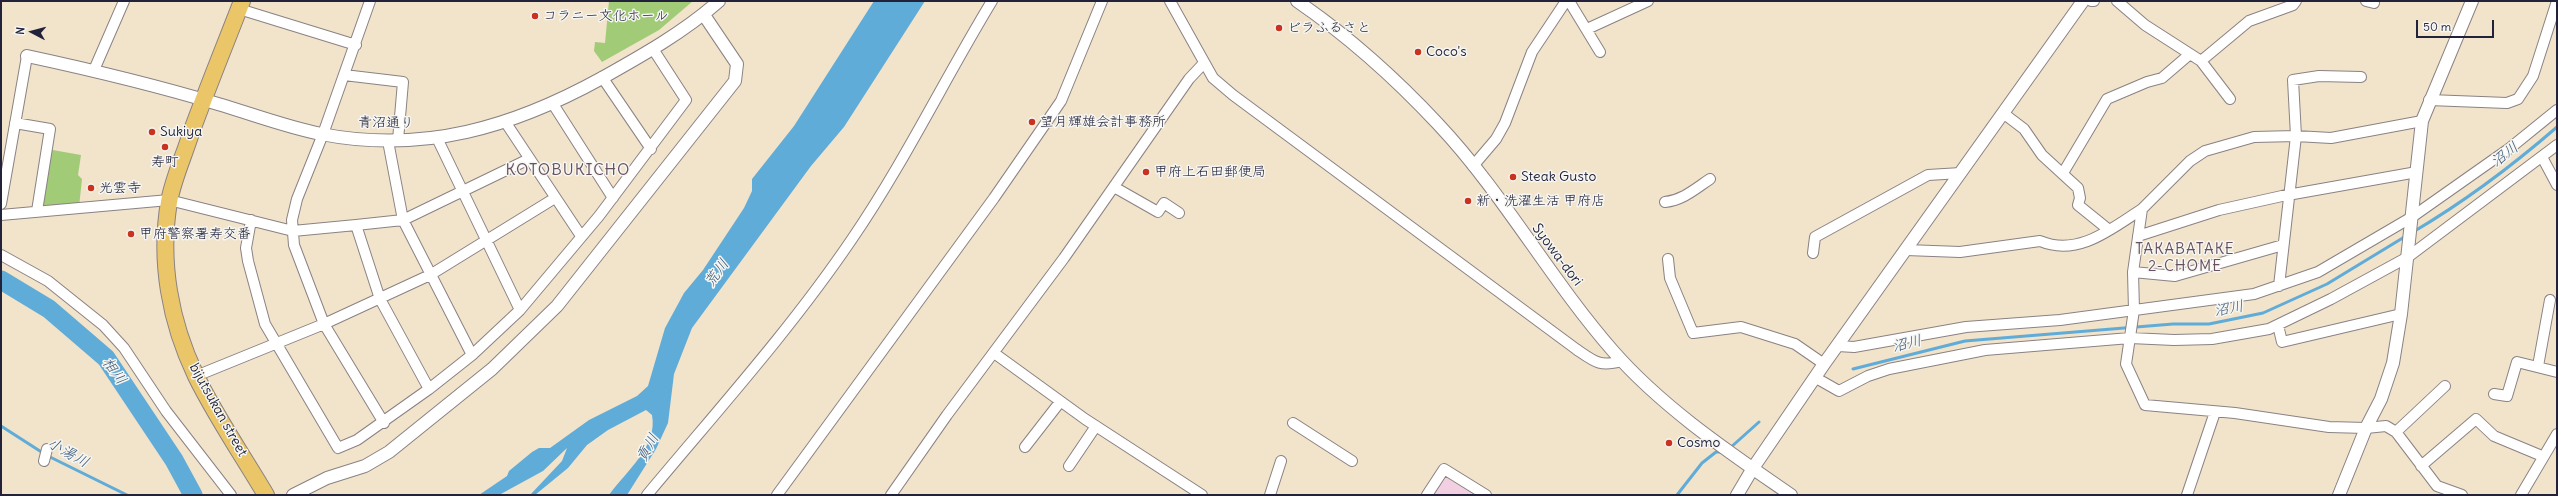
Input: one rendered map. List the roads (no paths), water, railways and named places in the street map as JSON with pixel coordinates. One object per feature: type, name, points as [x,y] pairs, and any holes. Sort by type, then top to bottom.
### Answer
[{"type":"highway","name":"bijutsukan street","points":[[240,5],[204,100],[169,200],[165,246],[167,278],[180,336],[196,376],[266,495]]},
{"type":"street","points":[[94,70],[124,1]]},
{"type":"street","points":[[370,1],[356,45],[297,199],[292,220],[294,245],[324,324],[384,423]]},
{"type":"street","name":"青沼通り","points":[[27,56],[94,70],[204,100],[289,126],[323,134],[393,140],[437,138],[506,123],[553,104],[653,49],[704,15],[719,1]]},
{"type":"street","points":[[647,495],[806,303],[853,239],[895,172],[992,1]]},
{"type":"street","points":[[777,495],[994,198],[1061,101],[1102,1]]},
{"type":"street","points":[[1170,1],[1213,78],[1233,96],[1576,349],[1597,363],[1607,365],[1622,361]]},
{"type":"street","name":"Syowa-dori","points":[[1297,1],[1348,39],[1438,124],[1473,166],[1588,320],[1622,361],[1658,395],[1713,439],[1791,495]]},
{"type":"street","points":[[1473,166],[1496,139],[1505,123],[1532,52],[1568,1],[1587,29],[1600,52]]},
{"type":"street","points":[[1587,29],[1648,1]]},
{"type":"street","points":[[1737,495],[1752,468],[1816,378],[1824,364],[2083,1]]},
{"type":"street","points":[[2117,1],[2145,25],[2201,61],[2230,99]]},
{"type":"street","points":[[2201,61],[2249,21],[2293,5],[2296,1]]},
{"type":"street","points":[[2339,495],[2366,428],[2381,399],[2392,363],[2401,314],[2422,121],[2429,100],[2472,1]]},
{"type":"street","points":[[2429,100],[2507,103],[2518,99],[2533,76],[2557,1]]},
{"type":"street","points":[[240,5],[356,45]]},
{"type":"street","points":[[293,495],[327,478],[365,466],[389,452],[492,370],[557,306],[735,81],[737,64],[704,15]]},
{"type":"street","points":[[251,220],[246,248],[248,261],[265,324],[275,344],[338,448],[357,440],[384,423],[472,355],[520,310],[613,198],[651,149],[686,100],[653,49]]},
{"type":"street","points":[[2063,173],[2100,106],[2107,99],[2147,82],[2162,78],[2190,54]]},
{"type":"street","points":[[1,204],[27,56]]},
{"type":"street","points":[[891,495],[947,415],[994,353],[1114,187],[1189,79],[1204,63]]},
{"type":"street","points":[[344,75],[403,82],[393,140],[403,220],[472,355]]},
{"type":"street","points":[[2279,286],[2288,195],[2296,136],[2293,80],[2319,76],[2361,77]]},
{"type":"street","points":[[602,77],[651,149]]},
{"type":"street","points":[[553,104],[613,198]]},
{"type":"street","points":[[1838,346],[1854,347],[1966,327],[2060,320],[2254,294],[2279,286],[2318,272],[2412,217],[2510,148],[2557,110]]},
{"type":"street","points":[[2003,113],[2024,129],[2042,155],[2078,188],[2080,198],[2078,205],[2109,230]]},
{"type":"street","points":[[1906,250],[1960,252],[2040,241],[2052,246],[2072,245],[2086,242],[2109,230],[2142,209],[2190,161],[2205,151],[2254,137],[2296,136],[2330,138],[2422,121]]},
{"type":"street","points":[[15,123],[50,129],[37,211]]},
{"type":"street","points":[[506,123],[581,236]]},
{"type":"street","points":[[437,138],[520,310]]},
{"type":"street","points":[[1816,378],[1839,391],[1868,376],[1934,359],[1984,350],[2130,336],[2174,340],[2212,339],[2269,329],[2331,299],[2408,257],[2557,145]]},
{"type":"street","points":[[2542,156],[2557,186]]},
{"type":"street","points":[[1,215],[169,200],[293,230],[356,225],[403,220],[529,159]]},
{"type":"street","points":[[2138,236],[2219,210],[2288,195],[2417,172]]},
{"type":"street","points":[[1812,253],[1815,237],[1867,208],[1928,176],[1961,173]]},
{"type":"street","points":[[1664,202],[1674,201],[1688,195],[1710,179]]},
{"type":"street","points":[[1114,187],[1158,212],[1164,203],[1179,213]]},
{"type":"street","points":[[196,376],[324,324],[430,275],[556,198]]},
{"type":"street","points":[[2142,209],[2133,272],[2134,310],[2126,364],[2145,405],[2215,412],[2329,427],[2366,428],[2386,426],[2396,432],[2437,486],[2462,495]]},
{"type":"street","points":[[356,225],[380,299],[429,389]]},
{"type":"street","points":[[2133,272],[2175,276],[2283,245]]},
{"type":"street","points":[[1,255],[48,281],[103,325],[124,348],[166,411],[231,495]]},
{"type":"street","points":[[1668,259],[1670,278],[1693,333],[1741,328],[1795,344],[1824,364]]},
{"type":"street","points":[[2538,366],[2550,300]]},
{"type":"street","points":[[2278,324],[2282,342],[2401,314]]},
{"type":"street","points":[[994,353],[1060,402],[1202,495]]},
{"type":"street","points":[[2494,394],[2507,396],[2517,362],[2538,366],[2557,372]]},
{"type":"street","points":[[2396,432],[2445,386]]},
{"type":"street","points":[[1025,447],[1060,402]]},
{"type":"street","points":[[2187,495],[2215,412]]},
{"type":"street","points":[[2421,466],[2476,419],[2494,436],[2542,456]]},
{"type":"street","points":[[1293,424],[1352,461]]},
{"type":"street","points":[[1069,466],[1096,426]]},
{"type":"street","points":[[2524,495],[2521,495],[2542,456],[2554,446],[2557,434]]},
{"type":"street","points":[[44,461],[47,449]]},
{"type":"street","points":[[1270,495],[1281,461]]},
{"type":"street","points":[[1427,495],[1444,469],[1486,495]]},
{"type":"water","points":[[874,1],[925,1],[844,127],[811,166],[692,328],[674,374],[668,423],[656,449],[627,495],[609,495],[646,448],[653,427],[652,415],[646,410],[608,430],[587,445],[568,468],[535,495],[530,495],[562,461],[567,448],[543,471],[499,495],[479,495],[507,476],[509,471],[532,452],[539,448],[550,448],[589,420],[637,396],[648,386],[665,328],[684,293],[703,270],[744,208],[752,191],[752,179],[794,126]]},
{"type":"water","points":[[158,436],[199,495],[187,495],[169,464]]},
{"type":"waterway","name":"沼川","points":[[2413,232],[2487,183],[2523,156],[2557,127]]},
{"type":"waterway","name":"沼川","points":[[1853,369],[1965,341],[2173,324],[2209,324],[2263,313],[2327,284],[2406,236]]},
{"type":"waterway","name":"相川","points":[[1,280],[49,309],[106,358],[174,460],[193,495]]},
{"type":"waterway","name":"沼川","points":[[1730,448],[1759,422]]},
{"type":"waterway","name":"小湯川","points":[[1,426],[43,453]]},
{"type":"waterway","name":"沼川","points":[[1677,495],[1702,463],[1716,452],[1724,452]]},
{"type":"waterway","name":"小湯川","points":[[48,456],[127,495]]},
{"type":"place","name":"コラニー文化ホール","points":[[535,16]]},
{"type":"place","name":"ビラふるさと","points":[[1279,28]]},
{"type":"place","name":"Coco's","points":[[1418,52]]},
{"type":"place","name":"望月輝雄会計事務所","points":[[1032,122]]},
{"type":"place","name":"Sukiya","points":[[152,132]]},
{"type":"place","name":"寿町","points":[[165,147]]},
{"type":"place","name":"甲府上石田郵便局","points":[[1146,172]]},
{"type":"place","name":"Steak Gusto","points":[[1513,177]]},
{"type":"place","name":"光雲寺","points":[[91,188]]},
{"type":"place","name":"新・洗濯生活 甲府店","points":[[1468,201]]},
{"type":"place","name":"甲府警察署寿交番","points":[[131,234]]},
{"type":"place","name":"Cosmo","points":[[1669,443]]},
{"type":"district","name":"KOTOBUKICHO","points":[[568,170]]},
{"type":"district","name":"TAKABATAKE 2-CHOME","points":[[2185,258]]},
{"type":"water label","name":"荒川","points":[[717,273]]},
{"type":"water label","name":"貢川","points":[[648,448]]}]
